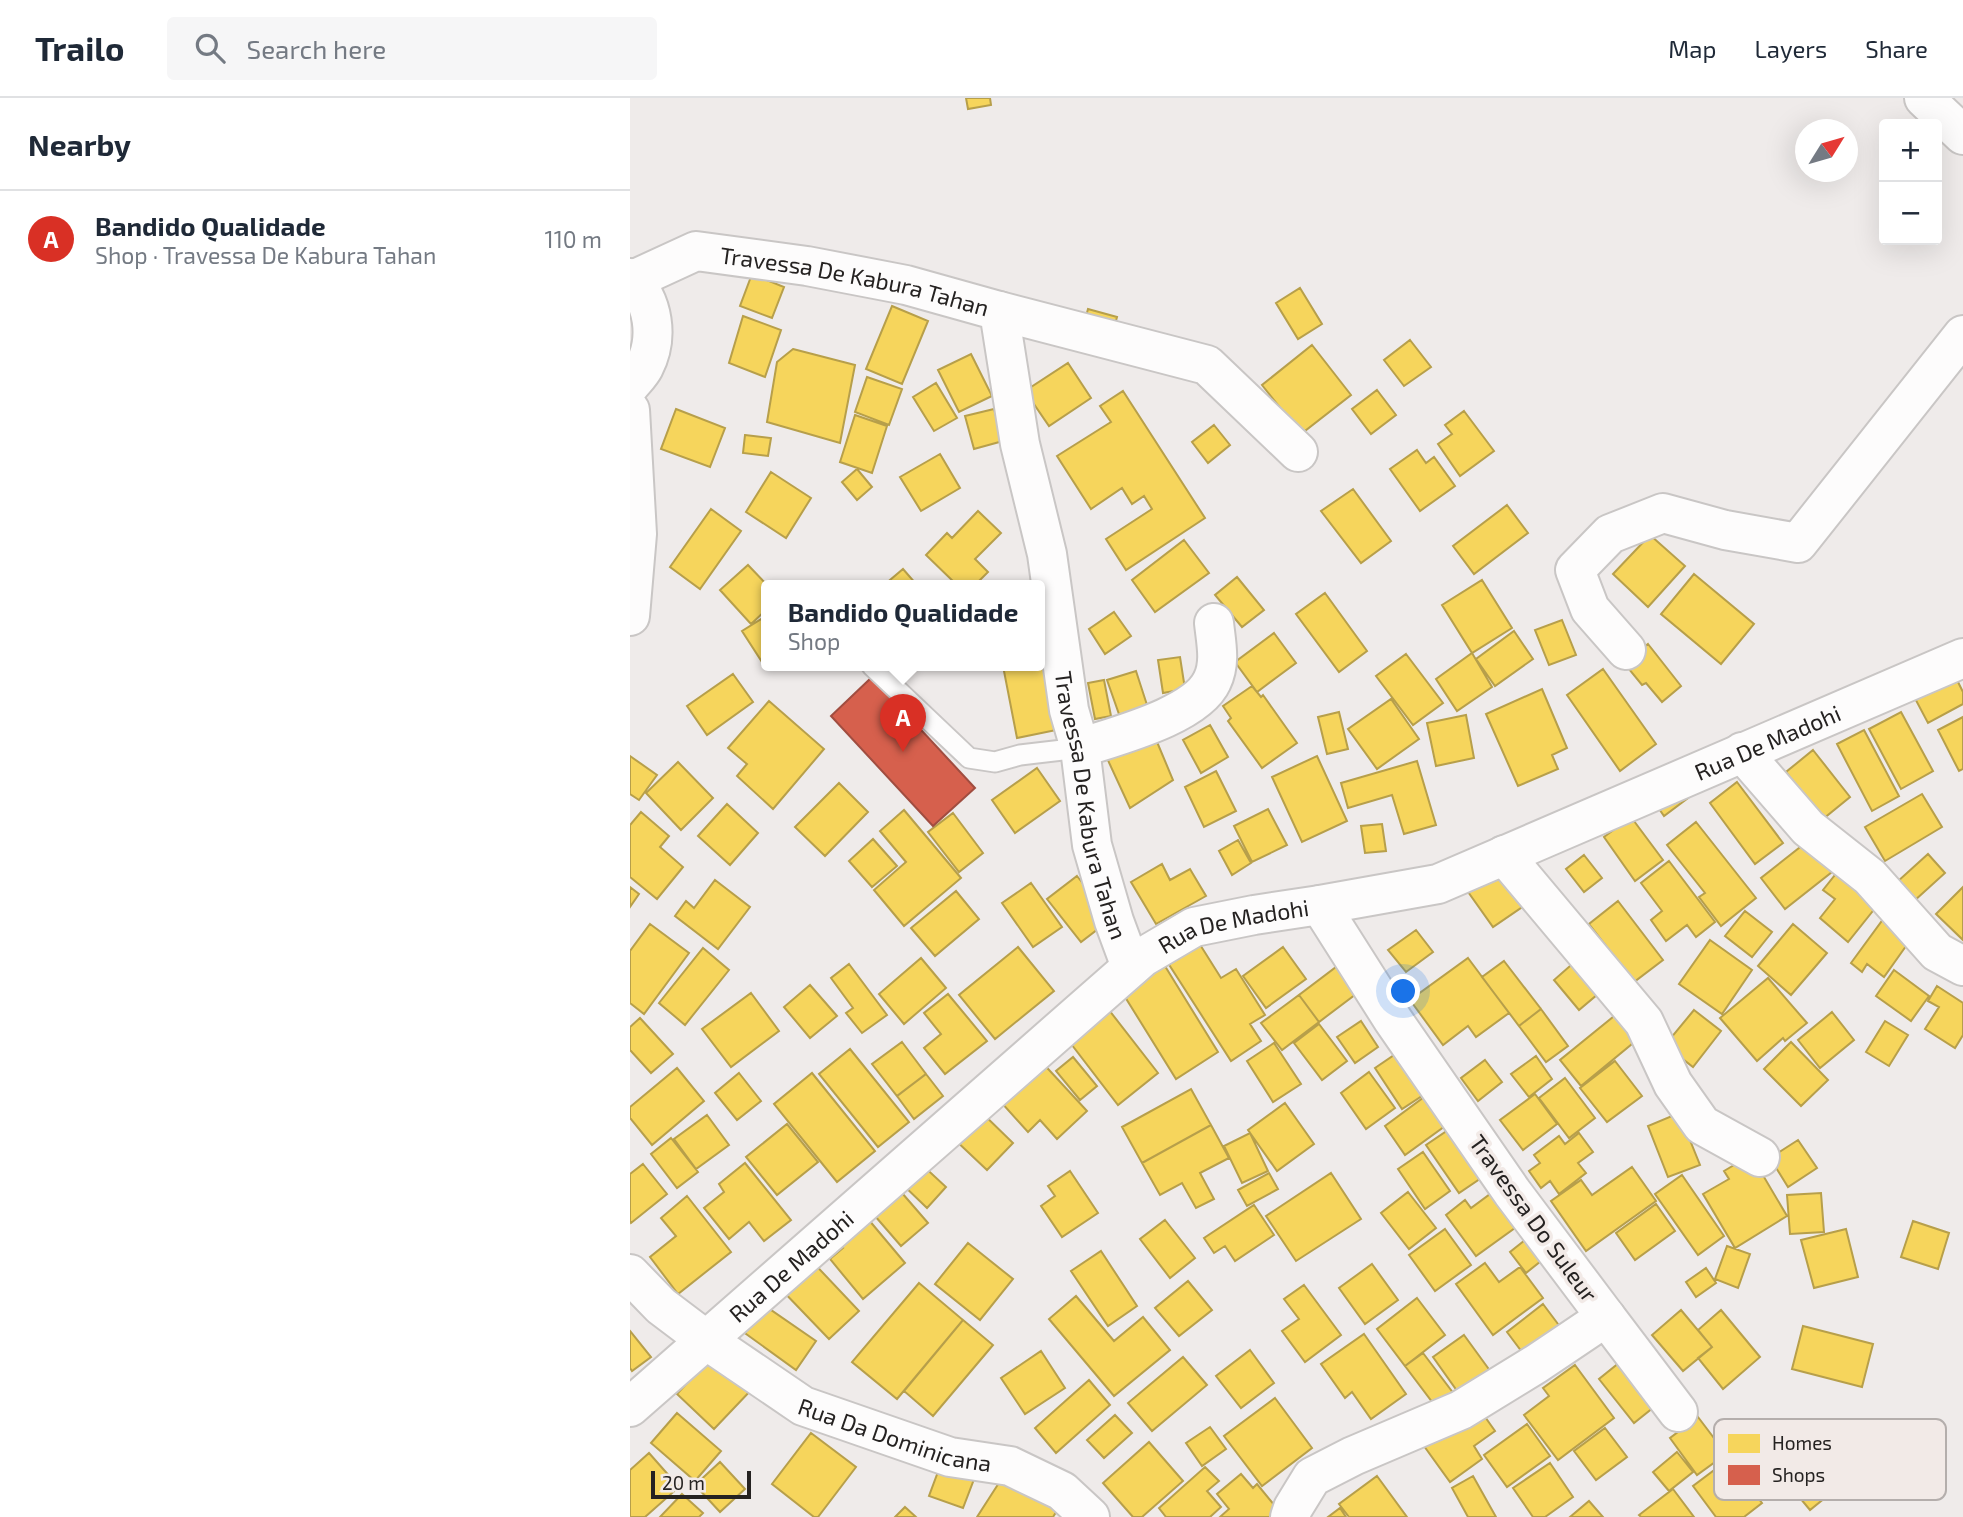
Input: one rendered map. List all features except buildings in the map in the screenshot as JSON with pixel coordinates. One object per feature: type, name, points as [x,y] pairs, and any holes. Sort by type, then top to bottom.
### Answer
[{"type":"street","points":[[1924,98],[1963,135]]},
{"type":"street","name":"Travessa De Kabura Tahan","points":[[631,279],[696,251],[807,266],[906,285],[999,311],[1020,444],[1047,554],[1069,710],[1080,748],[1092,845],[1114,921],[1131,967]]},
{"type":"street","points":[[630,385],[643,368],[652,346],[653,323],[646,300],[631,279]]},
{"type":"street","points":[[999,311],[1207,365],[1298,452]]},
{"type":"street","points":[[1626,650],[1590,609],[1575,570],[1611,534],[1663,513],[1725,530],[1798,543],[1963,335]]},
{"type":"street","points":[[630,410],[637,534],[630,616]]},
{"type":"street","points":[[1080,748],[1172,716],[1194,702],[1212,683],[1217,660],[1214,623]]},
{"type":"street","name":"Rua De Madohi","points":[[630,1406],[1131,967],[1194,927],[1438,884],[1963,658]]},
{"type":"street","points":[[1742,752],[1808,828],[1870,877],[1937,952],[1963,966]]},
{"type":"street","points":[[1504,855],[1644,1022],[1673,1084],[1702,1125],[1760,1157]]},
{"type":"street","name":"Travessa Do Suleur","points":[[1290,1517],[1312,1477],[1353,1456],[1461,1410],[1606,1317],[1504,1180],[1393,1020],[1320,905]]},
{"type":"street","name":"Rua Da Dominicana","points":[[630,1274],[661,1306],[803,1406],[950,1457],[1010,1466],[1062,1491],[1090,1517]]},
{"type":"street","points":[[1606,1317],[1678,1412]]},
{"type":"lane","points":[[877,671],[969,758],[995,762],[1020,755],[1080,748]]},
{"type":"place","name":"Bandido Qualidade","points":[[903,752]]}]
